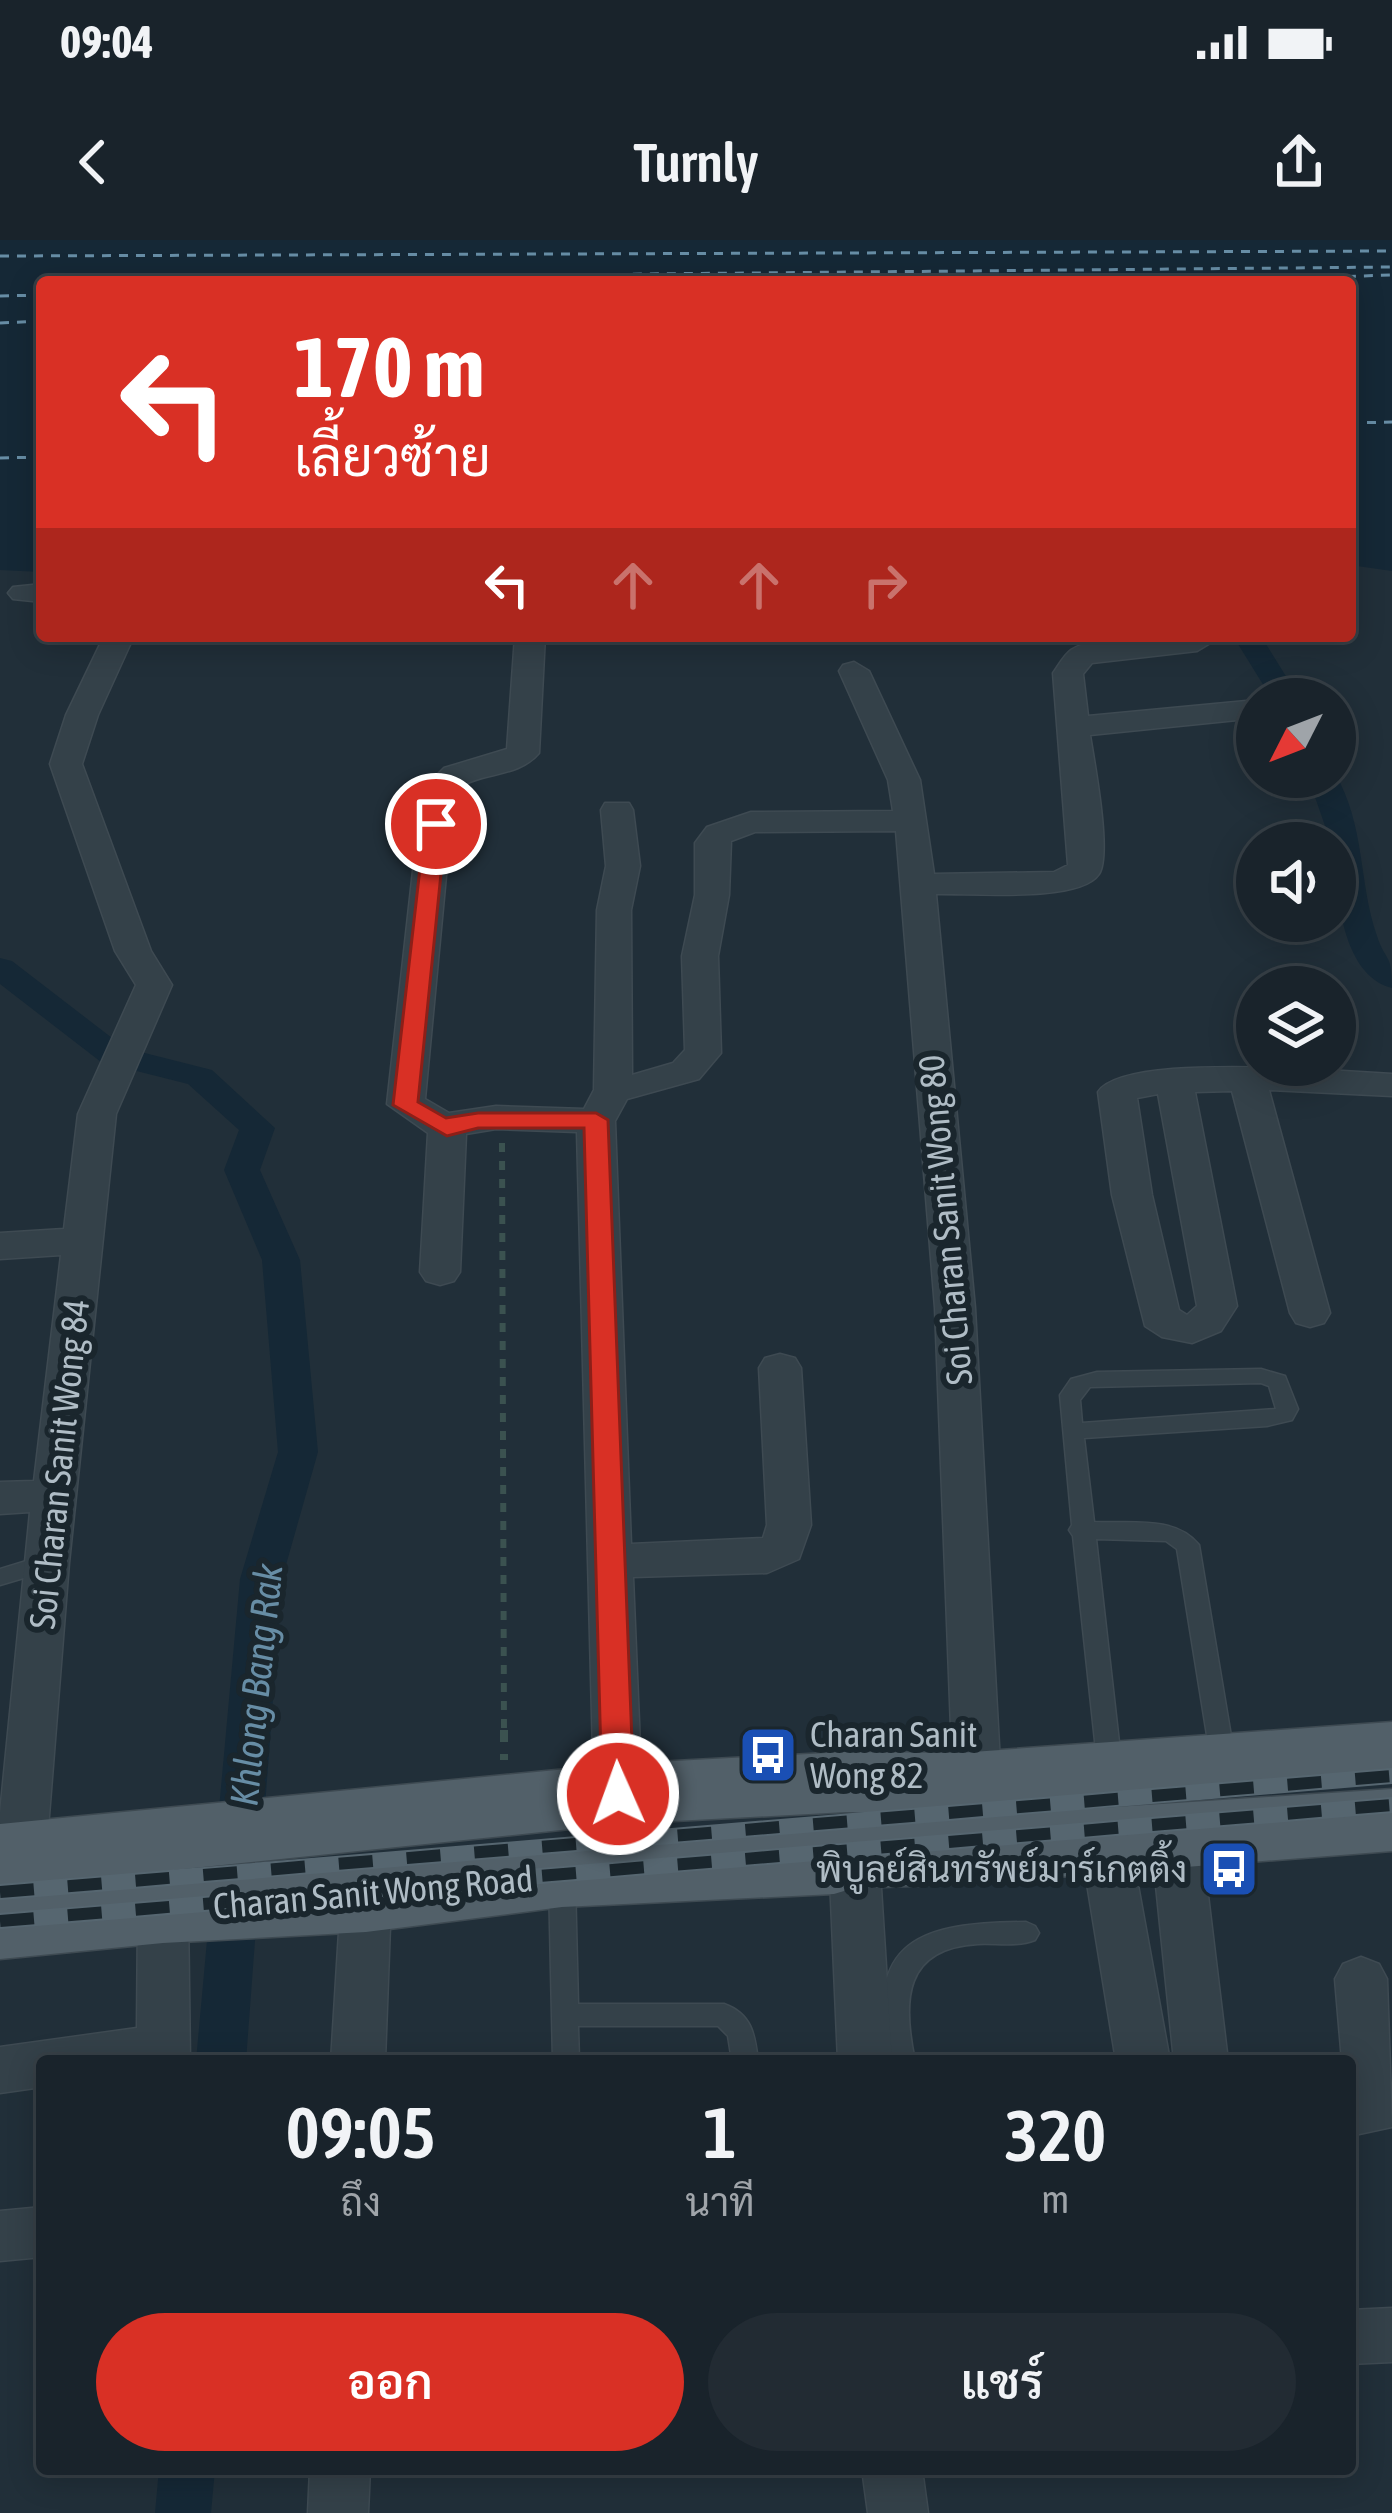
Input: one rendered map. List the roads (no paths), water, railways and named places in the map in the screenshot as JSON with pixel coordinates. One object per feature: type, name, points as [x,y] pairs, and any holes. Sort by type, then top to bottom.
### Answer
[{"type":"main road","name":"Charan Sanit Wong Road","points":[[172,1873],[279,1828],[618,1794],[977,1781],[1130,1816],[1224,1763],[1392,1751]]},
{"type":"main road","name":"Charan Sanit Wong Road","points":[[7,1879],[172,1873],[279,1904],[366,1899],[562,1875],[834,1862],[1130,1816],[1392,1820]]},
{"type":"street","name":"Soi Charan Sanit Wong 84","points":[[7,1879],[56,1495],[97,1114],[154,985],[133,951],[66,764],[82,715],[116,642]]},
{"type":"street","points":[[447,1129],[406,1105],[438,790],[452,775],[502,764],[524,753],[530,642]]},
{"type":"street","points":[[919,884],[1060,882],[1085,870],[1068,673],[1082,657],[1107,649],[1197,642]]},
{"type":"street","name":"Soi Charan Sanit Wong 80","points":[[854,671],[904,780],[919,884],[955,1308],[977,1781]]},
{"type":"street","points":[[1074,727],[1122,723],[1177,710],[1236,709]]},
{"type":"street","points":[[616,810],[623,866],[614,910],[604,1105],[609,1562],[618,1794]]},
{"type":"street","points":[[440,1272],[447,1129],[456,1122],[604,1105],[686,1071],[703,1053],[700,956],[712,896],[712,843],[719,834],[751,822],[912,821]]},
{"type":"street","points":[[1174,1082],[1216,1306],[1210,1322],[1199,1330],[1184,1330],[1160,1316],[1116,1096],[1131,1084],[1174,1082],[1236,1082]]},
{"type":"street","points":[[1356,1084],[1392,1084]]},
{"type":"street","points":[[1249,1086],[1310,1312]]},
{"type":"street","points":[[0,1246],[83,1241]]},
{"type":"street","points":[[609,1562],[767,1557],[783,1547],[789,1525],[780,1368]]},
{"type":"street","points":[[0,1498],[56,1495]]},
{"type":"street","points":[[1130,1816],[1143,2055]]},
{"type":"street","points":[[1130,1816],[1199,2055]]},
{"type":"street","points":[[854,1856],[865,2055]]},
{"type":"street","points":[[161,2054],[172,1873]]},
{"type":"street","points":[[358,2055],[366,1899]]},
{"type":"street","points":[[1356,2111],[1373,2110],[1361,1979]]},
{"type":"street","points":[[0,2070],[36,2065]]},
{"type":"street","points":[[0,2236],[36,2233]]},
{"type":"street","points":[[1356,2337],[1392,2335]]},
{"type":"street","points":[[338,2513],[340,2475]]},
{"type":"street","points":[[893,2475],[898,2513]]},
{"type":"lane","points":[[1072,1431],[1278,1418],[1287,1409],[1278,1381],[1261,1376],[1082,1381],[1069,1400],[1081,1530],[1130,1816]]},
{"type":"lane","points":[[1081,1530],[1171,1533],[1188,1545],[1224,1763]]},
{"type":"lane","points":[[0,1576],[46,1563]]},
{"type":"lane","points":[[562,1875],[566,2055]]},
{"type":"lane","points":[[901,2055],[898,1976],[918,1951],[945,1935],[1026,1933]]},
{"type":"lane","points":[[565,2015],[724,2015],[739,2026],[744,2055]]},
{"type":"water","points":[[0,240],[1392,240],[1392,571],[1356,566],[1356,276],[36,276],[36,572],[0,570]]},
{"type":"waterway","points":[[1251,642],[1273,678]]},
{"type":"waterway","points":[[1332,798],[1344,827],[1362,941],[1392,978]]},
{"type":"waterway","name":"Khlong Bang Rak","points":[[0,968],[113,1055],[200,1077],[257,1128],[242,1170],[281,1260],[298,1452],[261,1579],[221,2055]]},
{"type":"waterway","name":"Khlong Bang Rak","points":[[183,2513],[186,2475]]},
{"type":"railway","points":[[0,1892],[1392,1776]]},
{"type":"railway","points":[[0,1921],[1392,1805]]},
{"type":"place","name":"Charan Sanit Wong 82","points":[[768,1755]]},
{"type":"place","name":"พิบูลย์สินทรัพย์มาร์เกตติ้ง","points":[[1229,1869]]}]
